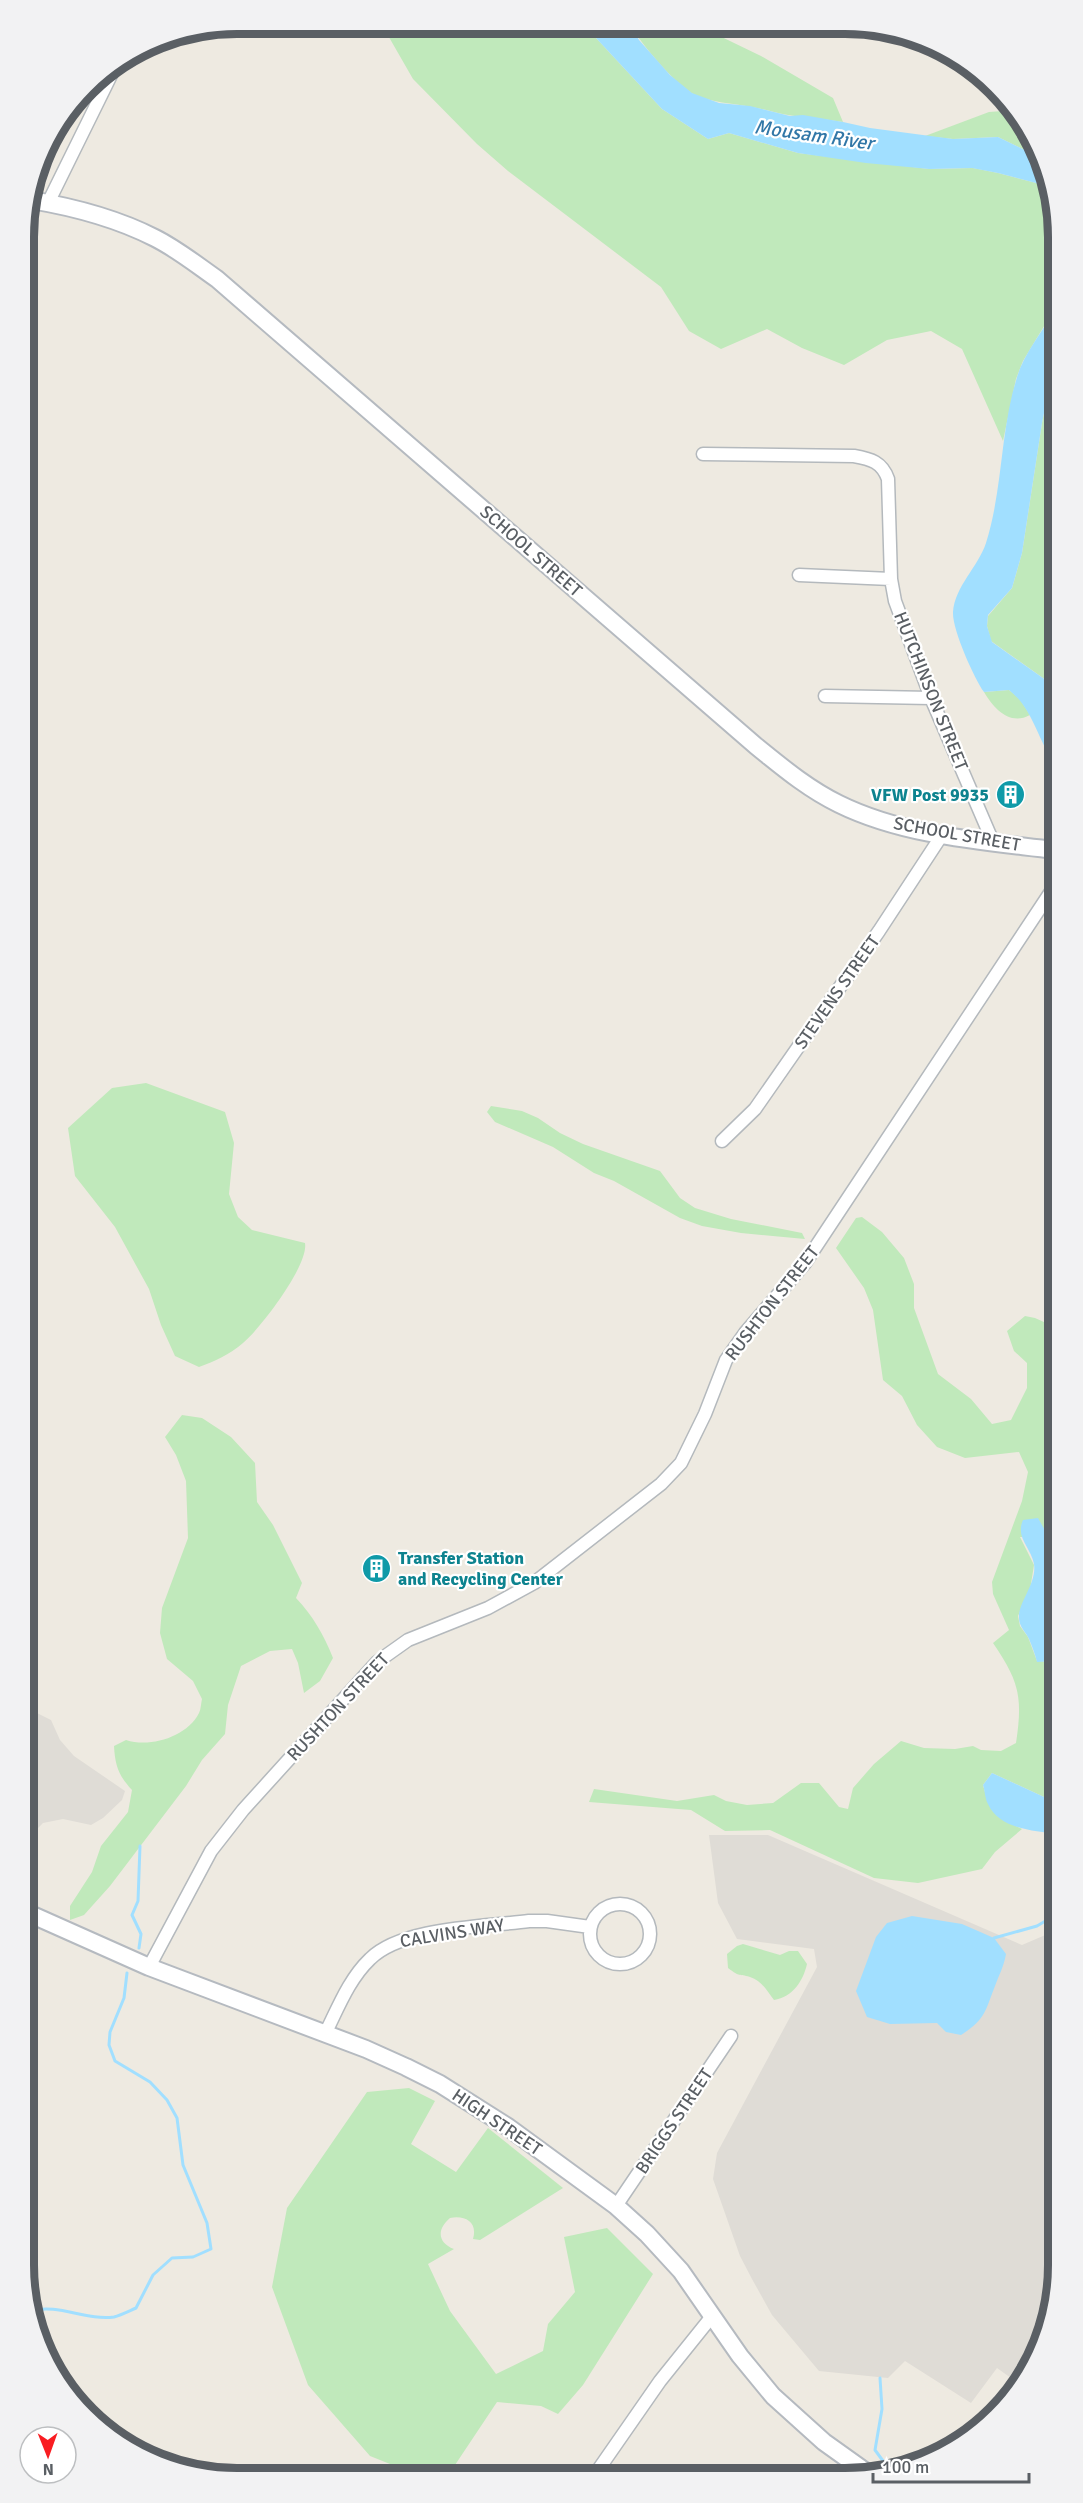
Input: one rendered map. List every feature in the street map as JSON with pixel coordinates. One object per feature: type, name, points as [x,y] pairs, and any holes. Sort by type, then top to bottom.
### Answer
[{"type":"street","points":[[48,203],[108,82]]},
{"type":"street","name":"SCHOOL STREET","points":[[38,201],[110,219],[156,238],[217,279],[792,776],[828,799],[887,823],[942,835],[1048,849]]},
{"type":"street","name":"HUTCHINSON STREET","points":[[703,454],[854,456],[879,464],[888,479],[891,579],[905,630],[931,698],[993,842]]},
{"type":"street","points":[[799,575],[891,579]]},
{"type":"street","points":[[825,696],[931,698]]},
{"type":"street","name":"STEVENS STREET","points":[[722,1141],[755,1109],[879,931],[942,835]]},
{"type":"street","name":"RUSHTON STREET","points":[[149,1967],[187,1892],[225,1832],[377,1662],[408,1640],[498,1604],[534,1583],[646,1496],[681,1463],[705,1414],[726,1360],[745,1333],[805,1263],[1048,896]]},
{"type":"street","points":[[630,1905],[646,1916],[650,1929],[650,1941],[644,1953],[635,1960],[616,1964],[604,1960],[595,1951],[590,1939],[591,1927],[594,1918],[608,1906],[630,1905]]},
{"type":"street","name":"HIGH STREET","points":[[34,1916],[149,1967],[406,2067],[440,2084],[508,2127],[616,2206],[669,2256],[773,2396],[816,2436],[860,2467]]},
{"type":"street","name":"CALVINS WAY","points":[[325,2034],[359,1971],[381,1949],[396,1942],[422,1935],[529,1921],[591,1927]]},
{"type":"street","name":"BRIGGS STREET","points":[[616,2206],[731,2036]]},
{"type":"street","points":[[599,2468],[664,2375],[713,2315]]},
{"type":"shaded area","points":[[34,1712],[51,1720],[60,1740],[74,1756],[125,1791],[122,1800],[103,1818],[91,1825],[63,1819],[43,1823],[34,1832]]},
{"type":"shaded area","points":[[709,1835],[768,1835],[1022,1945],[1048,1934],[1047,2292],[1042,2318],[1033,2343],[1013,2379],[997,2368],[971,2403],[905,2361],[888,2378],[819,2371],[772,2315],[740,2256],[713,2179],[717,2153],[817,1967],[814,1949],[737,1939],[718,1903]]},
{"type":"green space","points":[[387,34],[590,34],[662,109],[708,139],[729,133],[798,153],[929,169],[973,168],[1036,183],[1043,189],[1047,211],[1048,320],[1023,361],[1016,379],[1003,441],[962,349],[931,331],[887,340],[844,365],[802,348],[767,329],[721,349],[689,331],[661,287],[508,171],[477,144],[413,79]]},
{"type":"green space","points":[[637,34],[715,34],[761,56],[833,98],[843,122],[784,114],[700,97],[677,82]]},
{"type":"green space","points":[[1004,111],[1029,152],[998,137],[953,139],[925,136],[989,112]]},
{"type":"green space","points":[[1048,394],[1048,682],[991,641],[987,626],[988,616],[1012,588],[1022,553]]},
{"type":"green space","points":[[1009,690],[1020,699],[1030,715],[1016,718],[1003,714],[984,692]]},
{"type":"green space","points":[[146,1083],[225,1112],[234,1143],[229,1194],[238,1217],[252,1230],[305,1243],[304,1253],[292,1281],[251,1336],[232,1351],[199,1367],[175,1356],[161,1325],[149,1289],[115,1227],[75,1176],[68,1128],[112,1088]]},
{"type":"green space","points":[[491,1106],[522,1111],[583,1144],[660,1171],[680,1198],[695,1208],[731,1219],[802,1233],[805,1239],[741,1233],[702,1226],[680,1218],[614,1181],[594,1173],[553,1147],[495,1122],[487,1112]]},
{"type":"green space","points":[[862,1217],[882,1232],[904,1258],[914,1284],[914,1308],[938,1374],[971,1399],[992,1424],[1011,1420],[1027,1388],[1027,1363],[1014,1351],[1007,1331],[1025,1316],[1048,1324],[1048,1538],[1020,1537],[1034,1565],[1030,1590],[1018,1616],[1020,1626],[1028,1637],[1037,1661],[1048,1662],[1048,1799],[992,1773],[983,1785],[992,1809],[1000,1817],[1022,1829],[995,1852],[982,1869],[918,1883],[874,1878],[770,1830],[725,1831],[691,1810],[589,1802],[594,1789],[677,1801],[714,1795],[726,1801],[747,1805],[773,1803],[801,1783],[819,1783],[839,1807],[848,1809],[853,1788],[874,1764],[901,1741],[924,1748],[955,1749],[973,1746],[981,1750],[1001,1751],[1016,1743],[1019,1713],[1017,1690],[1009,1668],[993,1643],[1009,1630],[993,1594],[992,1582],[1022,1501],[1028,1472],[1019,1452],[965,1458],[937,1447],[917,1425],[902,1396],[883,1380],[873,1310],[864,1288],[836,1248],[856,1218]]},
{"type":"green space","points":[[182,1415],[202,1418],[231,1437],[255,1463],[257,1502],[273,1525],[302,1583],[296,1598],[318,1626],[333,1658],[320,1681],[304,1693],[298,1663],[292,1649],[270,1651],[241,1666],[228,1705],[225,1734],[202,1760],[186,1786],[110,1886],[84,1915],[70,1920],[70,1906],[92,1872],[101,1846],[128,1812],[132,1790],[118,1770],[114,1746],[126,1740],[146,1743],[177,1734],[193,1721],[200,1710],[202,1699],[193,1681],[167,1659],[160,1633],[162,1608],[188,1538],[186,1481],[176,1455],[165,1437]]},
{"type":"green space","points":[[743,1944],[780,1955],[789,1951],[798,1951],[807,1964],[803,1976],[792,1992],[774,2000],[758,1981],[728,1968],[727,1954]]},
{"type":"green space","points":[[409,2088],[435,2101],[411,2144],[456,2172],[488,2128],[563,2188],[480,2240],[473,2239],[474,2228],[469,2221],[456,2217],[450,2218],[443,2226],[441,2235],[444,2243],[454,2249],[428,2264],[450,2311],[496,2374],[543,2351],[548,2324],[575,2292],[564,2237],[607,2228],[653,2274],[583,2385],[558,2414],[541,2406],[497,2402],[453,2468],[400,2468],[370,2456],[308,2385],[272,2287],[287,2208],[367,2092]]},
{"type":"water","name":"Mousam River","points":[[590,34],[636,34],[670,75],[692,93],[719,103],[750,106],[790,116],[803,115],[870,128],[953,139],[998,137],[1029,152],[1043,189],[1036,183],[972,168],[929,169],[866,163],[798,153],[729,133],[708,139],[662,109]]},
{"type":"water","points":[[1048,320],[1048,394],[1022,553],[1012,588],[988,615],[987,626],[992,642],[1048,682],[1048,753],[1024,706],[1009,690],[984,692],[964,653],[953,612],[958,594],[982,552],[992,523],[1011,397],[1024,360]]},
{"type":"water","points":[[1038,1518],[1048,1536],[1048,1661],[1037,1662],[1029,1639],[1019,1621],[1019,1612],[1033,1579],[1034,1571],[1032,1558],[1022,1537],[1023,1520]]},
{"type":"water","points":[[992,1773],[1048,1799],[1048,1833],[1018,1827],[1000,1819],[987,1802],[983,1785]]},
{"type":"water","points":[[912,1916],[962,1924],[994,1938],[1006,1954],[984,2014],[961,2035],[946,2032],[937,2023],[890,2024],[867,2017],[856,1991],[876,1937],[887,1923]]},
{"type":"waterway","points":[[139,1948],[141,1934],[132,1915],[138,1901],[140,1846]]},
{"type":"waterway","points":[[994,1938],[1037,1926],[1048,1919]]},
{"type":"waterway","points":[[39,2309],[62,2310],[104,2318],[117,2316],[136,2308],[153,2275],[172,2258],[193,2257],[211,2249],[207,2223],[183,2165],[177,2118],[167,2100],[150,2082],[115,2061],[109,2045],[110,2032],[124,1998],[127,1973]]},
{"type":"waterway","points":[[880,2378],[882,2409],[875,2450],[886,2464]]},
{"type":"place","name":"VFW Post 9935","points":[[1010,795]]},
{"type":"place","name":"Transfer Station and Recycling Center","points":[[377,1568]]}]
